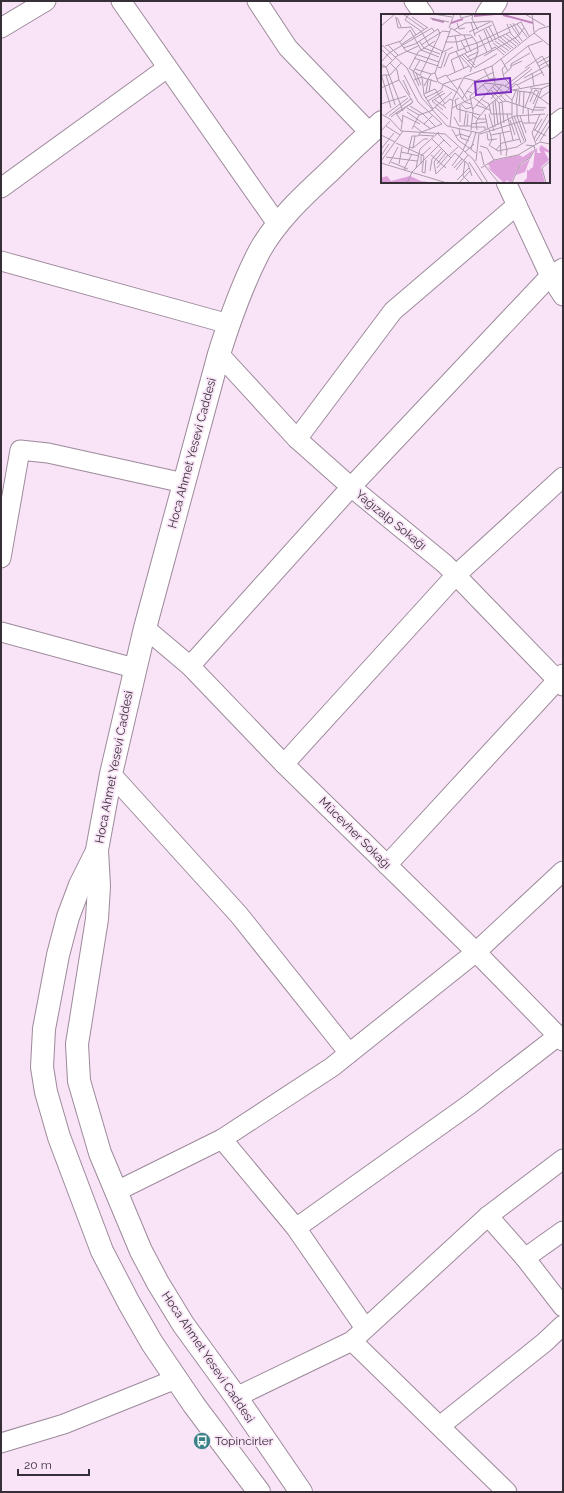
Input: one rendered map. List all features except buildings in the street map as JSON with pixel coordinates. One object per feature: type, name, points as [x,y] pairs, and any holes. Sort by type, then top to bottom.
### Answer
[{"type":"main road","points":[[488,14],[496,1]]},
{"type":"main road","name":"Hoca Ahmet Yesevi Caddesi","points":[[301,1492],[236,1396],[183,1324],[158,1283],[141,1251],[115,1192],[89,1119],[80,1081],[76,1044],[97,919],[99,886],[97,850],[111,774],[134,668],[219,354],[239,295],[260,251],[278,225],[305,194],[376,127]]},
{"type":"main road","points":[[97,850],[80,885],[68,917],[58,956],[44,1029],[42,1067],[45,1086],[59,1137],[102,1251],[129,1303],[152,1343],[176,1379],[259,1492]]},
{"type":"street","points":[[1,28],[46,1]]},
{"type":"street","points":[[121,1],[278,225]]},
{"type":"street","points":[[257,1],[288,48],[376,127]]},
{"type":"street","points":[[414,1],[423,14]]},
{"type":"street","points":[[1,188],[167,68]]},
{"type":"street","points":[[550,128],[563,118]]},
{"type":"street","points":[[506,183],[517,205],[557,272],[563,296]]},
{"type":"street","points":[[297,439],[393,311],[517,205]]},
{"type":"street","points":[[1,261],[229,324]]},
{"type":"street","points":[[190,666],[351,487],[557,272]]},
{"type":"street","name":"Yağızalp Sokağı","points":[[219,354],[297,439],[351,487],[445,564],[561,680]]},
{"type":"street","points":[[1,558],[20,450],[48,453],[184,483]]},
{"type":"street","points":[[284,764],[456,575],[563,477]]},
{"type":"street","name":"Mücevher Sokağı","points":[[145,628],[190,666],[284,764],[476,952],[560,1038]]},
{"type":"street","points":[[1,632],[134,668]]},
{"type":"street","points":[[387,865],[561,680]]},
{"type":"street","points":[[111,774],[239,916],[349,1053]]},
{"type":"street","points":[[115,1192],[222,1139],[332,1067],[476,952],[563,871]]},
{"type":"street","points":[[296,1228],[560,1038]]},
{"type":"street","points":[[222,1139],[296,1228],[358,1335],[440,1426],[507,1492]]},
{"type":"street","points":[[236,1396],[358,1335],[488,1216],[563,1159]]},
{"type":"street","points":[[488,1216],[525,1258],[563,1307]]},
{"type":"street","points":[[525,1258],[563,1231]]},
{"type":"street","points":[[440,1426],[563,1326]]},
{"type":"street","points":[[1,1443],[64,1424],[176,1379]]},
{"type":"place","name":"Topincirler","points":[[202,1441]]}]
